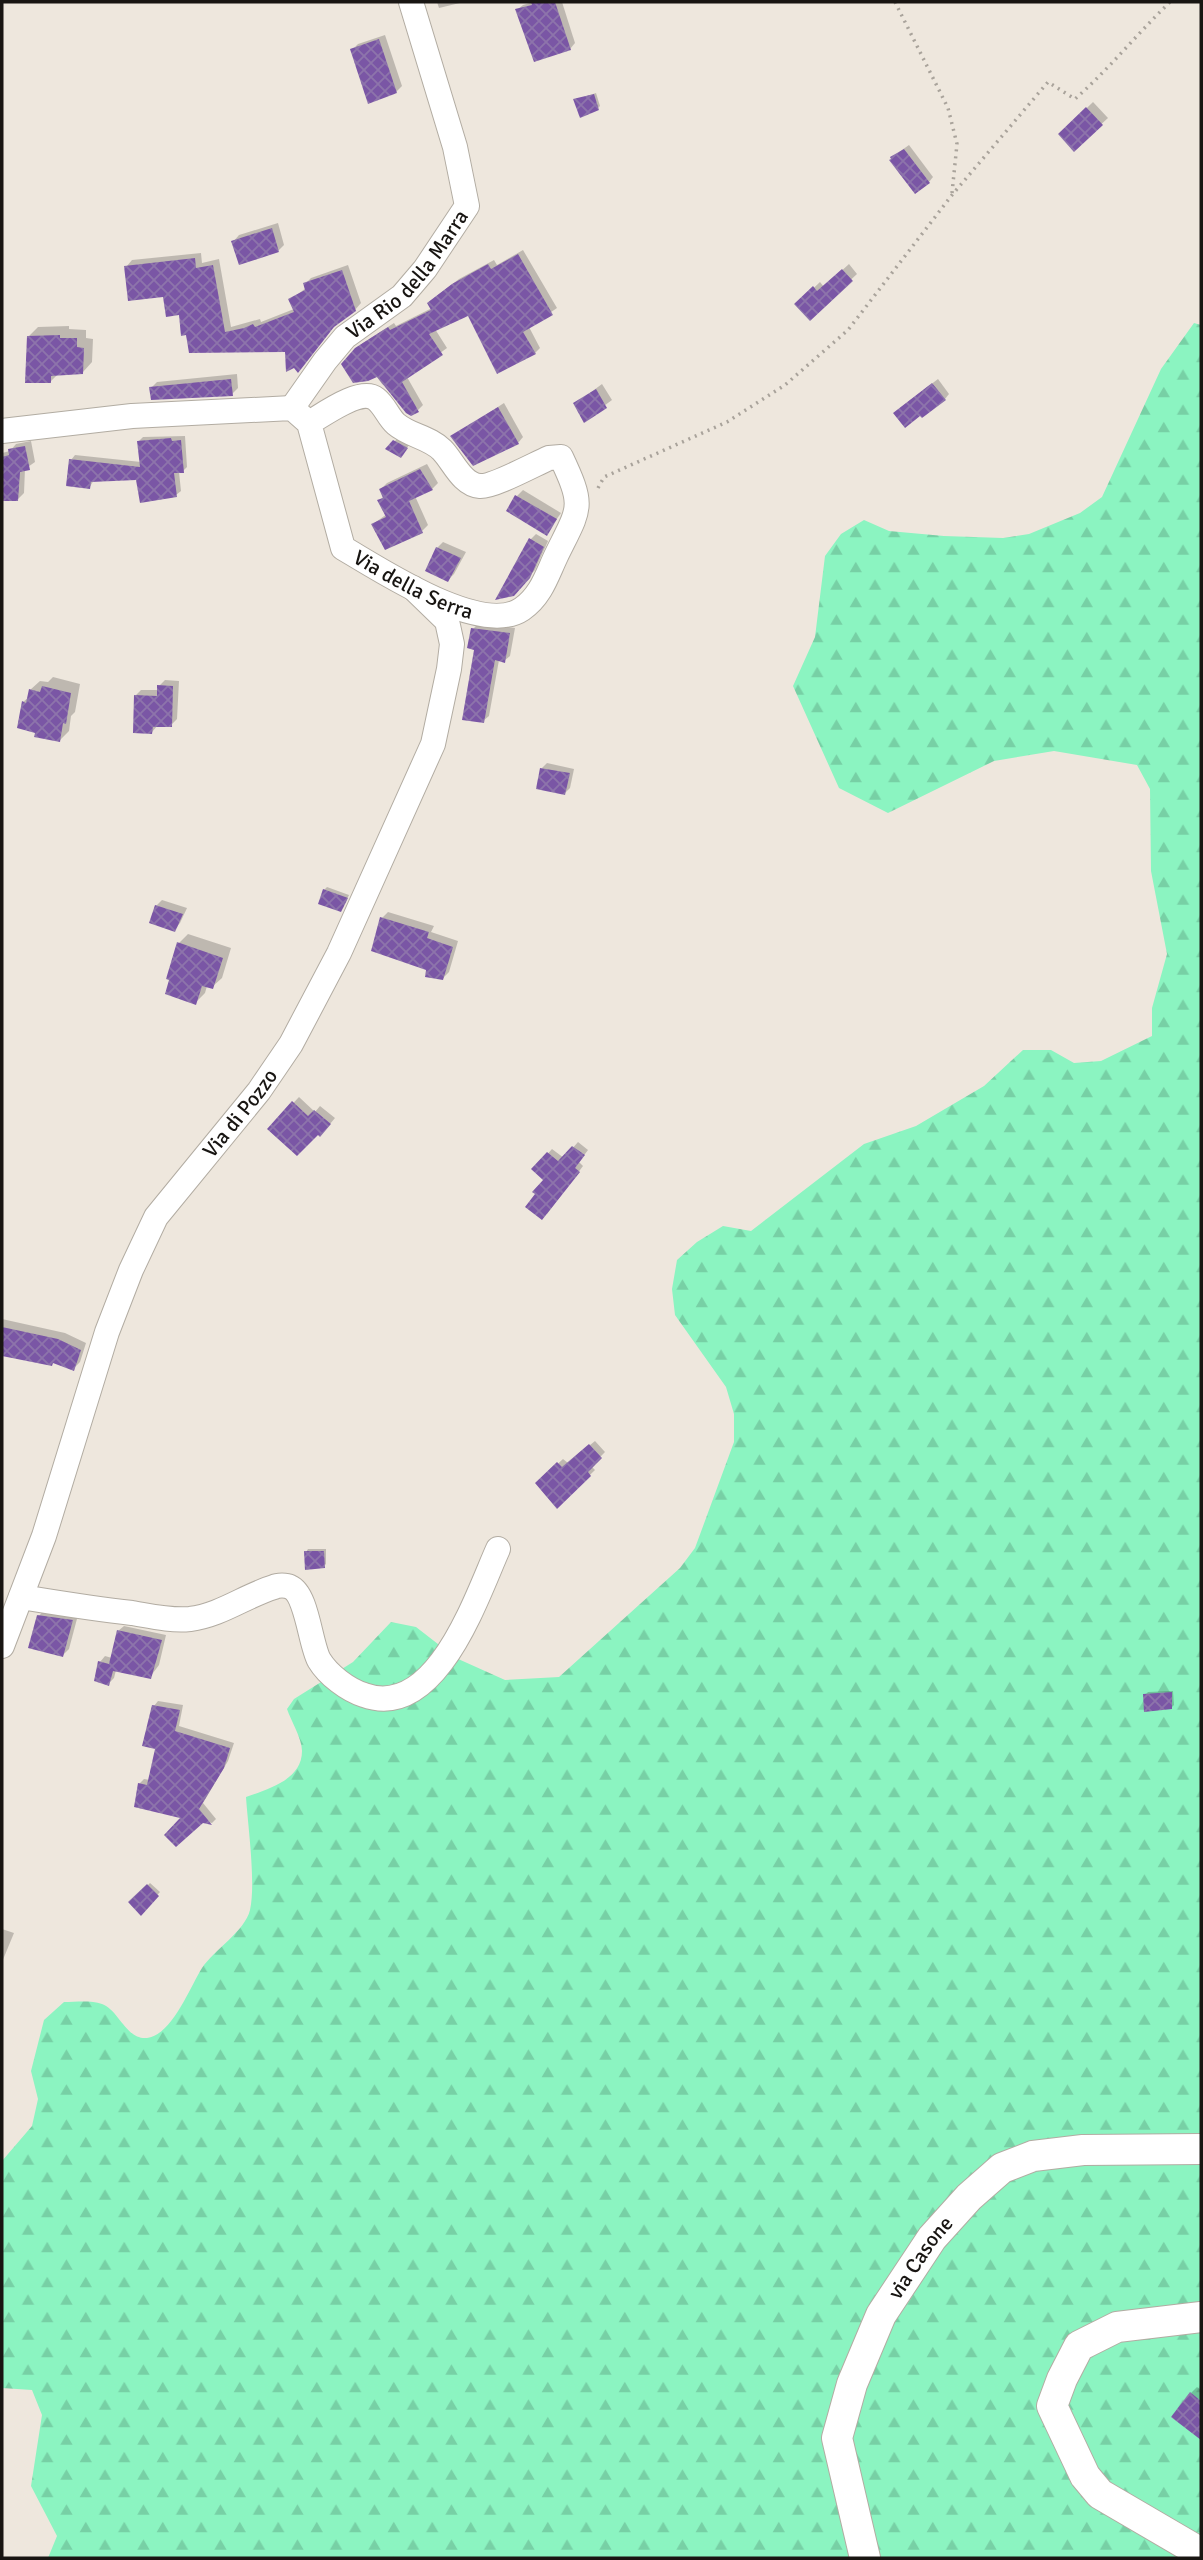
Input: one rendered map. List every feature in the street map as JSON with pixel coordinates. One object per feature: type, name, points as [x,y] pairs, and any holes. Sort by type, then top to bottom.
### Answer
[{"type":"street","name":"Via Rio della Marra","points":[[301,415],[325,360],[345,337],[402,296],[425,269],[467,205],[455,147],[411,2]]},
{"type":"street","points":[[2,431],[132,416],[301,415],[354,397],[371,396],[378,400],[395,423],[442,449],[469,483],[481,486],[549,458],[561,457],[576,489],[578,511]]},
{"type":"street","name":"Via della Serra","points":[[301,415],[343,548],[413,589],[478,615],[501,617],[521,610],[538,594],[578,511]]},
{"type":"street","name":"Via di Pozzo","points":[[2,1646],[44,1536],[107,1332],[156,1217],[259,1091],[291,1044],[340,953],[433,744],[452,644],[447,621],[413,589]]},
{"type":"street","points":[[21,1597],[102,1610],[189,1619],[224,1610],[276,1586],[290,1587],[299,1595],[318,1658],[326,1669],[362,1695],[381,1700],[399,1698],[420,1686],[437,1671],[467,1617],[498,1549]]},
{"type":"street","name":"via Casone","points":[[865,2558],[837,2438],[852,2384],[881,2315],[932,2238],[969,2197],[1002,2168],[1033,2156],[1083,2150],[1201,2149]]},
{"type":"street","points":[[1201,2317],[1117,2327],[1079,2346],[1052,2406],[1085,2476],[1100,2494],[1201,2553]]},
{"type":"path","points":[[895,2],[948,108],[957,144],[952,195]]},
{"type":"path","points":[[578,511],[588,509],[604,477],[727,422],[785,385],[848,330],[952,195],[1048,82],[1075,99],[1103,74],[1170,2]]},
{"type":"green space","points":[[1194,323],[1201,325],[1201,2558],[48,2558],[57,2536],[31,2486],[42,2415],[32,2390],[2,2388],[2,2161],[32,2126],[38,2099],[31,2071],[44,2020],[64,2002],[102,2004],[113,2012],[128,2030],[147,2038],[156,2035],[172,2020],[202,1968],[236,1933],[250,1910],[252,1870],[246,1797],[282,1782],[296,1769],[300,1761],[300,1741],[287,1709],[294,1699],[353,1662],[391,1622],[416,1627],[456,1658],[505,1680],[559,1677],[680,1568],[695,1548],[734,1442],[734,1414],[726,1387],[675,1315],[672,1289],[677,1260],[697,1242],[723,1226],[751,1231],[864,1144],[916,1126],[984,1086],[1023,1050],[1051,1050],[1074,1063],[1101,1061],[1152,1036],[1152,1008],[1167,954],[1151,871],[1150,789],[1137,765],[1054,751],[994,761],[888,813],[839,788],[793,686],[815,637],[825,556],[841,534],[864,520],[889,531],[1003,538],[1029,534],[1080,513],[1102,497],[1161,369]]},
{"type":"building","points":[[531,2],[555,2],[571,50],[534,62],[515,9],[532,5]]},
{"type":"building","points":[[379,39],[397,93],[368,104],[350,49]]},
{"type":"building","points":[[594,94],[599,110],[580,118],[573,99]]},
{"type":"building","points":[[1086,107],[1103,125],[1074,152],[1058,134]]},
{"type":"building","points":[[904,149],[930,183],[915,194],[889,160]]},
{"type":"building","points":[[272,228],[279,252],[239,265],[231,241]]},
{"type":"building","points":[[518,254],[553,315],[523,332],[536,354],[497,374],[468,316],[429,334],[443,355],[402,382],[419,412],[411,416],[406,413],[377,377],[353,383],[341,364],[355,348],[388,327],[390,330],[431,310],[427,303],[452,284],[488,264],[491,269]]},
{"type":"building","points":[[195,258],[196,268],[213,265],[225,332],[253,324],[255,327],[294,312],[288,299],[305,290],[303,283],[342,270],[356,311],[334,327],[298,373],[294,368],[286,372],[285,352],[189,353],[186,335],[181,336],[179,315],[166,317],[163,297],[128,301],[124,266]]},
{"type":"building","points":[[842,269],[853,281],[810,321],[794,304],[813,286],[817,291]]},
{"type":"building","points":[[60,335],[60,338],[77,338],[77,347],[84,348],[83,374],[51,376],[51,383],[25,383],[27,336]]},
{"type":"building","points":[[231,379],[233,396],[151,400],[149,387]]},
{"type":"building","points":[[932,383],[946,400],[905,428],[893,413]]},
{"type":"building","points":[[596,389],[607,408],[584,423],[573,403]]},
{"type":"building","points":[[498,407],[519,444],[473,466],[450,436]]},
{"type":"building","points":[[171,438],[172,441],[181,440],[184,473],[174,473],[177,497],[140,503],[136,480],[91,482],[90,489],[66,486],[69,459],[140,467],[137,441]]},
{"type":"building","points":[[393,440],[408,448],[401,458],[385,449]]},
{"type":"building","points":[[25,446],[30,470],[20,472],[18,501],[2,501],[2,457],[9,455],[8,449]]},
{"type":"building","points":[[420,469],[433,490],[409,501],[423,533],[385,550],[371,524],[386,517],[377,500],[383,498],[379,489]]},
{"type":"building","points":[[515,495],[557,519],[547,536],[506,511]]},
{"type":"building","points":[[529,538],[544,547],[530,578],[514,596],[495,600]]},
{"type":"building","points":[[436,547],[461,558],[448,582],[425,571]]},
{"type":"building","points":[[471,628],[510,633],[505,663],[495,660],[484,723],[462,720],[474,650],[467,648]]},
{"type":"building","points":[[157,685],[173,686],[172,727],[153,727],[152,734],[133,733],[134,695],[157,696]]},
{"type":"building","points":[[42,686],[71,693],[60,742],[34,737],[35,733],[17,728],[22,701],[26,703],[29,689],[40,692]]},
{"type":"building","points":[[540,768],[570,773],[565,795],[536,789]]},
{"type":"building","points":[[323,889],[348,898],[341,912],[318,904]]},
{"type":"building","points":[[155,905],[183,914],[175,932],[149,923]]},
{"type":"building","points":[[380,917],[429,932],[427,938],[453,947],[443,980],[425,977],[426,970],[371,951]]},
{"type":"building","points":[[177,942],[223,958],[213,989],[202,986],[196,1005],[165,994],[169,980],[166,979]]},
{"type":"building","points":[[292,1101],[308,1116],[314,1110],[331,1124],[297,1156],[267,1129]]},
{"type":"building","points":[[572,1146],[585,1155],[575,1168],[580,1172],[542,1220],[525,1207],[535,1194],[532,1192],[543,1180],[531,1169],[547,1152],[558,1161]]},
{"type":"building","points":[[2,1327],[58,1339],[81,1350],[74,1371],[53,1363],[52,1366],[2,1356]]},
{"type":"building","points":[[589,1444],[602,1458],[588,1472],[591,1476],[557,1509],[535,1483],[557,1462],[562,1467]]},
{"type":"building","points":[[304,1551],[324,1551],[325,1568],[305,1570]]},
{"type":"building","points":[[37,1615],[73,1620],[63,1657],[28,1648]]},
{"type":"building","points":[[117,1630],[162,1640],[151,1679],[113,1671],[109,1686],[94,1681],[98,1661],[109,1664]]},
{"type":"building","points":[[1172,1692],[1172,1709],[1144,1712],[1143,1694]]},
{"type":"building","points":[[152,1705],[180,1710],[175,1731],[230,1748],[224,1768],[199,1809],[212,1825],[203,1823],[176,1847],[164,1835],[180,1818],[134,1807],[138,1783],[147,1785],[155,1749],[142,1746]]},
{"type":"building","points":[[147,1884],[159,1896],[141,1916],[128,1902]]},
{"type":"building","points":[[1190,2392],[1201,2401],[1201,2440],[1171,2417]]}]
